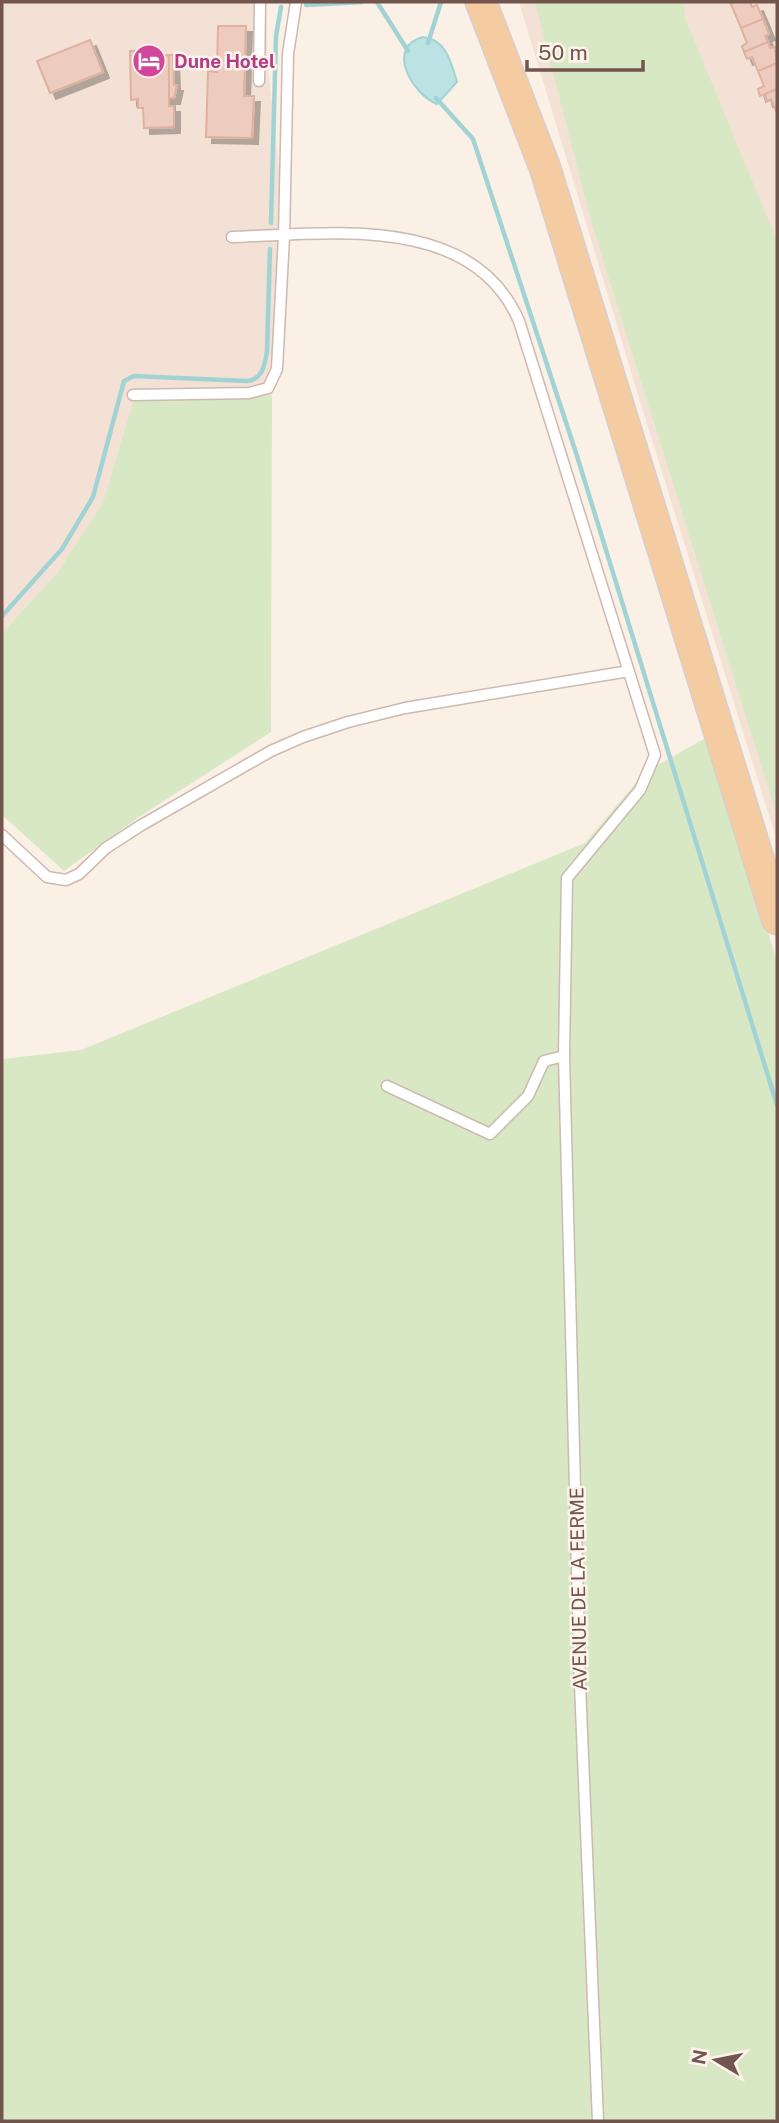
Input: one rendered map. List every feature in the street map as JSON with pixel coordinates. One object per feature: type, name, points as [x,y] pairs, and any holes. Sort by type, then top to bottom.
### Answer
[{"type":"main road","points":[[481,2],[545,168],[777,919]]},
{"type":"main road","points":[[504,2],[557,161],[777,871]]},
{"type":"lane","points":[[259,80],[260,2]]},
{"type":"lane","points":[[133,396],[248,393],[268,388],[277,369],[284,236],[288,54],[296,2]]},
{"type":"lane","name":"AVENUE DE LA FERME","points":[[232,237],[367,234],[412,240],[446,252],[501,287],[519,321],[655,755],[640,790],[567,878],[564,1056],[580,1684],[598,2121]]},
{"type":"lane","points":[[2,835],[47,877],[66,880],[140,826],[280,746],[314,733],[416,706],[629,671]]},
{"type":"lane","points":[[387,1086],[490,1134],[528,1096],[544,1062],[564,1056]]},
{"type":"shaded area","points":[[2,2],[266,2],[268,67],[283,207],[272,396],[135,394],[103,502],[58,572],[2,633]]},
{"type":"shaded area","points":[[519,2],[777,2],[777,841],[643,411]]},
{"type":"green space","points":[[535,2],[684,2],[685,18],[777,241],[777,816],[591,221]]},
{"type":"green space","points":[[135,394],[272,396],[271,732],[139,817],[64,871],[2,815],[2,633],[58,572],[103,502]]},
{"type":"green space","points":[[709,736],[777,962],[777,2121],[2,2121],[2,1059],[81,1050],[585,843],[645,772]]},
{"type":"water","points":[[423,37],[442,47],[450,60],[457,82],[437,104],[419,91],[406,70],[406,50],[412,42]]},
{"type":"building","points":[[730,2],[750,2],[752,7],[757,5],[763,19],[741,28]]},
{"type":"building","points":[[763,19],[769,34],[765,36],[768,42],[744,52],[742,46],[747,43],[741,28]]},
{"type":"building","points":[[218,26],[246,26],[244,96],[254,96],[252,138],[206,137],[208,71],[217,72]]},
{"type":"building","points":[[90,40],[103,72],[50,93],[37,61]]},
{"type":"building","points":[[768,42],[770,48],[775,47],[777,63],[758,71],[752,57],[747,59],[744,52]]},
{"type":"building","points":[[154,50],[154,56],[169,55],[169,106],[174,106],[174,127],[144,128],[143,108],[138,108],[138,99],[131,100],[130,51]]},
{"type":"building","points":[[169,55],[173,55],[174,85],[177,85],[174,98],[169,98]]},
{"type":"building","points":[[777,63],[777,89],[760,96],[758,89],[764,86],[758,71]]},
{"type":"building","points":[[777,89],[777,113],[771,99],[767,101],[765,94]]},
{"type":"waterway","points":[[306,5],[362,2]]},
{"type":"waterway","points":[[377,2],[408,51]]},
{"type":"waterway","points":[[428,43],[441,2]]},
{"type":"waterway","points":[[271,223],[276,36],[281,7]]},
{"type":"waterway","points":[[436,98],[473,139],[577,456],[777,1105]]},
{"type":"waterway","points":[[2,616],[62,549],[93,497],[124,381],[134,376],[246,381],[260,374],[267,351],[270,249]]},
{"type":"place","name":"Dune Hotel","points":[[149,61]]}]
